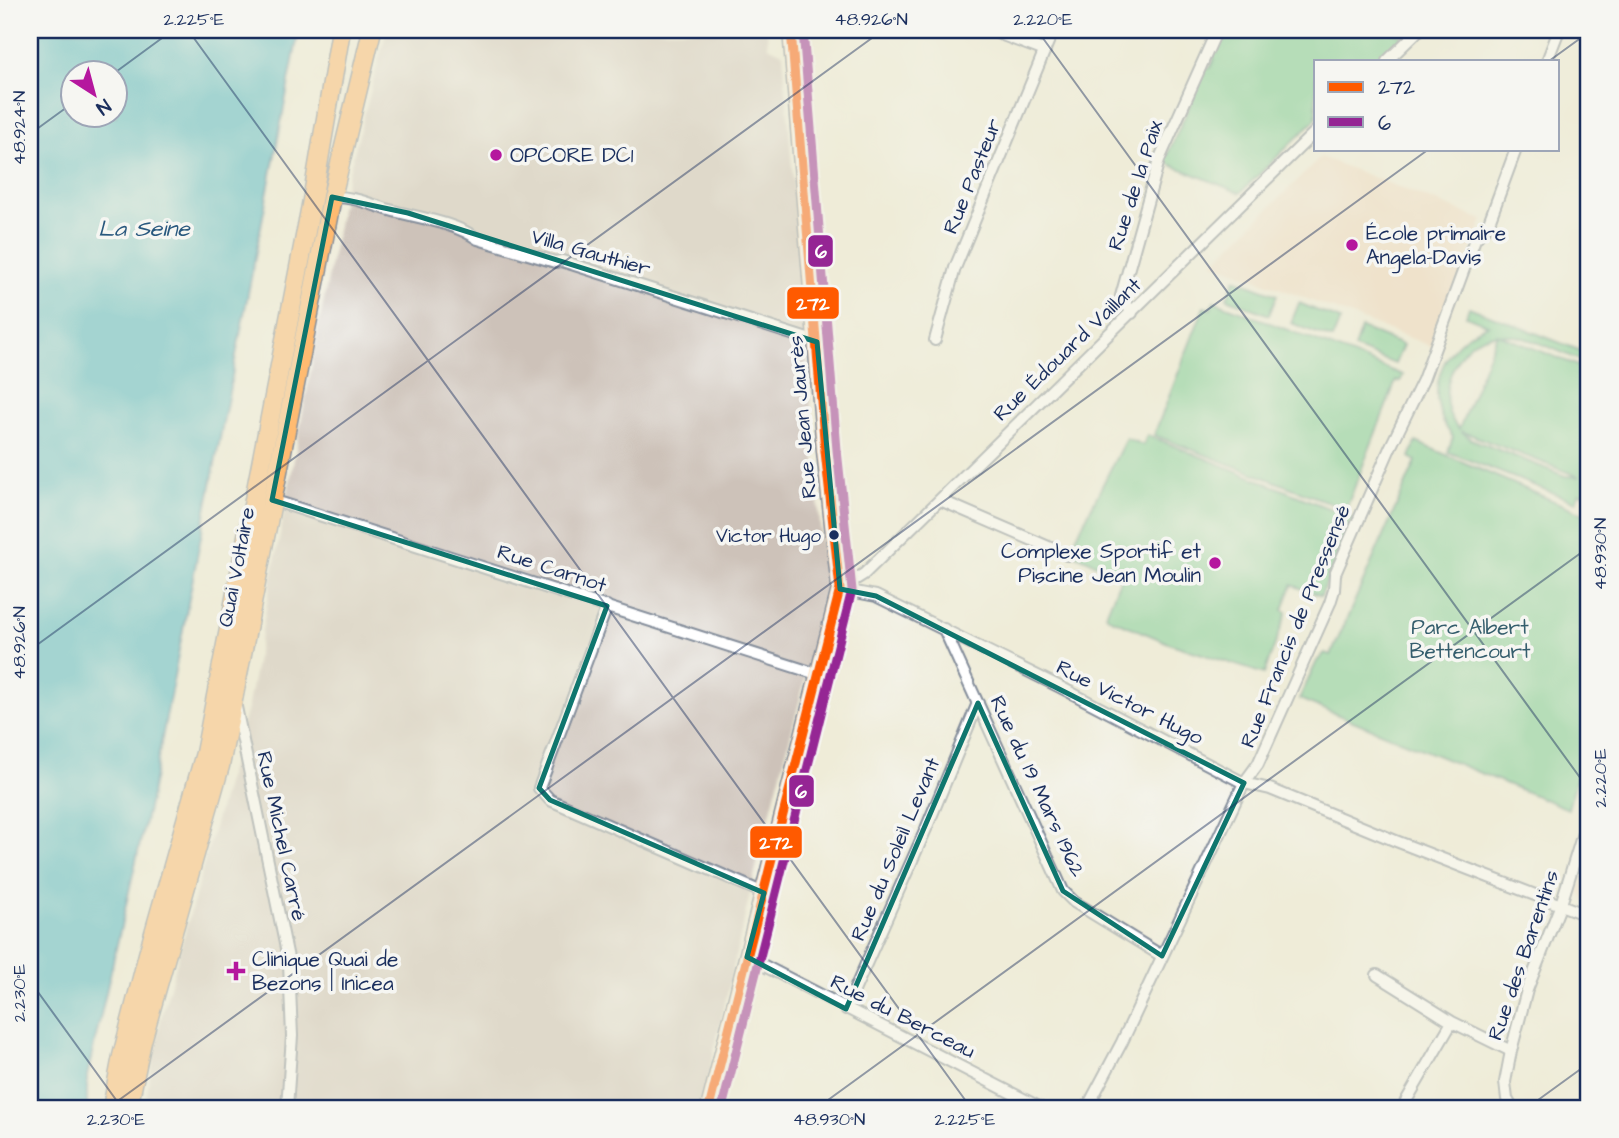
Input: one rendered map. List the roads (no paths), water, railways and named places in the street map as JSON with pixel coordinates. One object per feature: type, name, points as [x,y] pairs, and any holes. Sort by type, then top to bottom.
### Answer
[{"type":"main road","name":"Quai Voltaire","points":[[112,1108],[148,954],[205,753],[299,268],[341,30]]},
{"type":"main road","name":"Quai Voltaire","points":[[128,1108],[145,1029],[220,766],[332,197],[372,30]]},
{"type":"street","name":"Rue Jean Jaurès","points":[[709,1108],[840,589],[825,451],[791,30]]},
{"type":"street","points":[[989,30],[1045,51]]},
{"type":"street","name":"Rue Pasteur","points":[[935,340],[955,268],[1053,30]]},
{"type":"street","name":"Rue de la Paix","points":[[1132,313],[1121,296],[1159,160],[1217,30]]},
{"type":"street","points":[[1388,60],[1419,30]]},
{"type":"street","points":[[1547,60],[1559,30]]},
{"type":"street","name":"Rue Édouard Vaillant","points":[[840,589],[863,574],[940,500],[1314,133]]},
{"type":"street","name":"Rue Francis de Pressensé","points":[[1087,1108],[1122,1042],[1244,783],[1258,764],[1330,603],[1335,575],[1390,448],[1423,380],[1475,239],[1488,225],[1516,150]]},
{"type":"street","name":"Villa Gauthier","points":[[332,197],[356,198],[469,233],[478,239],[555,262],[562,261],[817,342]]},
{"type":"street","name":"Rue Carnot","points":[[272,500],[820,675]]},
{"type":"street","points":[[940,500],[1067,555]]},
{"type":"street","name":"Rue Victor Hugo","points":[[840,589],[876,596],[1244,783],[1270,789],[1510,887],[1589,916]]},
{"type":"street","points":[[607,606],[539,788],[550,800],[764,892]]},
{"type":"street","name":"Rue du 19 Mars 1962","points":[[944,629],[1063,891],[1074,902],[1162,956]]},
{"type":"street","name":"Rue Michel Carré","points":[[234,697],[289,963],[292,1036],[287,1108]]},
{"type":"street","name":"Rue du Soleil Levant","points":[[846,1009],[926,829],[978,703]]},
{"type":"street","name":"Rue des Barentins","points":[[1512,1108],[1507,1099],[1505,1082],[1511,1051],[1527,990],[1561,904],[1589,814]]},
{"type":"street","name":"Rue du Berceau","points":[[747,957],[1041,1108]]},
{"type":"street","points":[[1377,975],[1452,1022],[1511,1051]]},
{"type":"street","points":[[1402,1108],[1452,1022]]},
{"type":"water","name":"La Seine","points":[[30,30],[299,30],[151,795],[87,1076],[87,1108],[30,1108]]},
{"type":"place","name":"OPCORE DC1","points":[[496,155]]},
{"type":"place","name":"École primaire Angela-Davis","points":[[1352,245]]},
{"type":"place","name":"Victor Hugo","points":[[834,535]]},
{"type":"place","name":"Complexe Sportif et Piscine Jean Moulin","points":[[1215,563]]},
{"type":"place","name":"Clinique Quai de Bezons | Inicea","points":[[236,971]]},
{"type":"park label","name":"Parc Albert Bettencourt","points":[[1470,639]]}]
